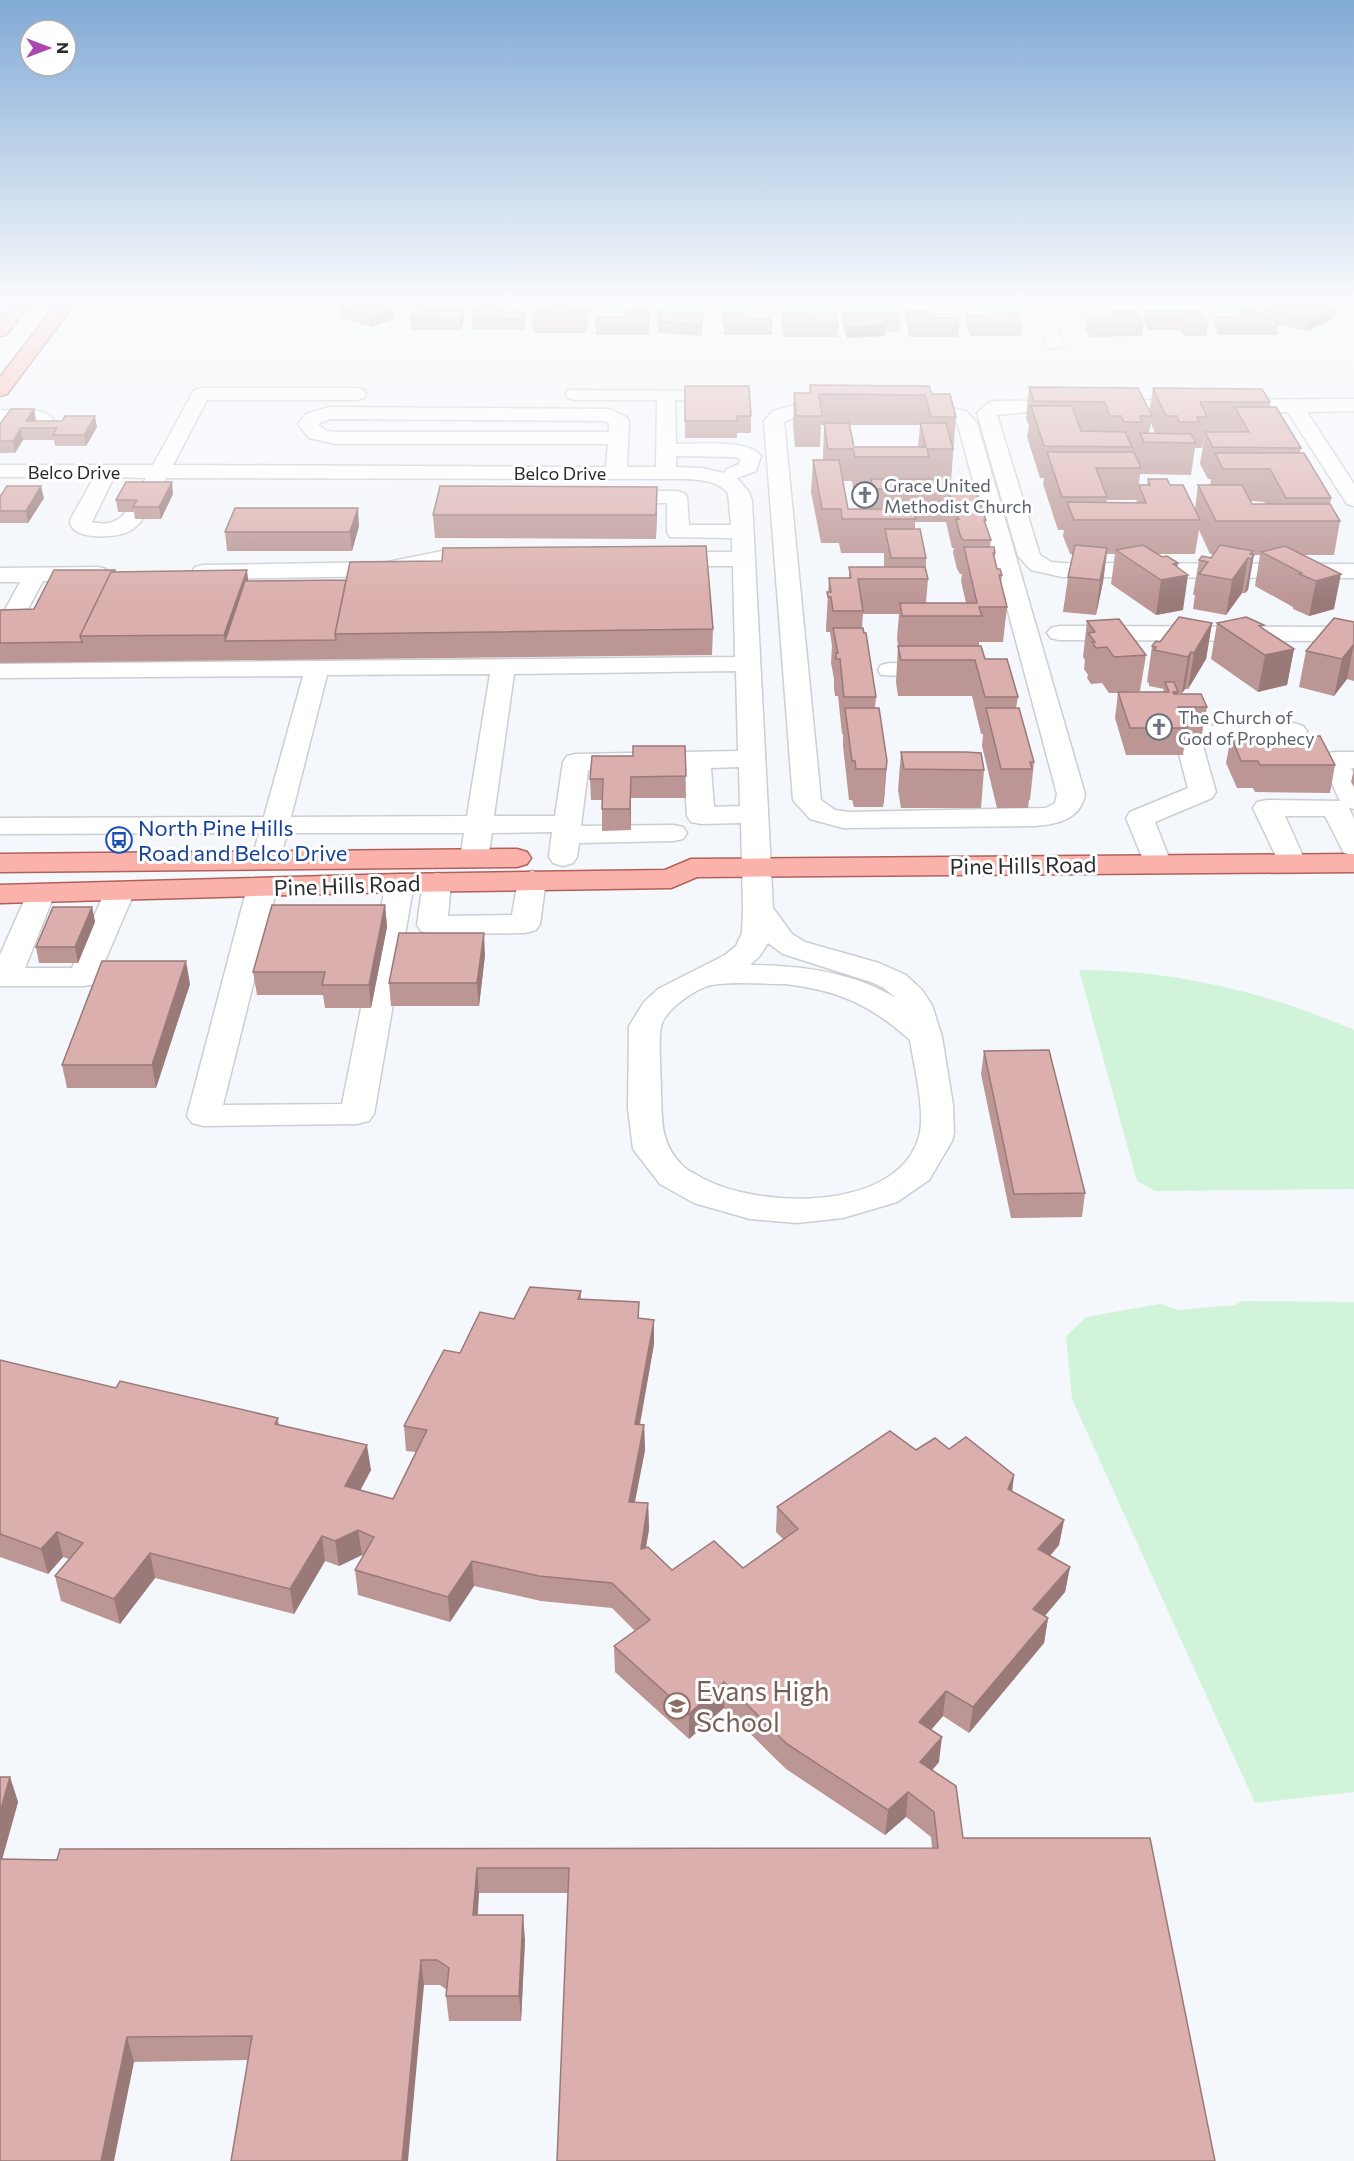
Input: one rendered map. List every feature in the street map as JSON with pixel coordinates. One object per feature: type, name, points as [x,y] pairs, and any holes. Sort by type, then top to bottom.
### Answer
[{"type":"main road","name":"Pine Hills Road","points":[[0,894],[120,891],[264,873],[474,858],[566,839],[678,853],[756,867],[1354,863]]},
{"type":"main road","name":"Pine Hills Road","points":[[0,863],[264,873],[400,883],[671,879],[678,853]]},
{"type":"street","points":[[148,494],[197,401]]},
{"type":"street","points":[[409,401],[423,414]]},
{"type":"street","points":[[666,401],[666,473]]},
{"type":"street","points":[[1353,558],[1062,570],[1044,567],[1031,560],[1029,556],[987,413],[995,407],[1025,406],[1354,405]]},
{"type":"street","points":[[1294,406],[1354,500]]},
{"type":"street","points":[[934,410],[959,414],[968,423],[977,497],[1026,671],[1071,794],[1068,808],[1060,814],[1036,818],[838,819],[817,812],[807,800],[766,648],[775,418],[787,412],[803,411],[934,410]]},
{"type":"street","points":[[615,473],[618,438],[619,421],[609,416],[329,413],[313,418],[308,424],[312,432],[320,437],[336,438],[618,438]]},
{"type":"street","points":[[0,416],[44,419],[4,476]]},
{"type":"street","points":[[666,450],[737,451],[751,456],[749,467],[734,473]]},
{"type":"street","points":[[107,472],[81,520],[81,526],[103,531],[120,528],[132,522],[137,513]]},
{"type":"street","name":"Belco Drive","points":[[4,476],[158,472],[479,482],[615,473],[666,473],[706,475],[731,483],[740,494],[743,559],[766,648],[752,759],[758,908],[756,936],[746,956],[677,990],[650,1012],[645,1026],[649,1147],[660,1165],[675,1179],[699,1191],[731,1202],[792,1211],[862,1202],[881,1196],[902,1183],[928,1156],[935,1141],[937,1120],[925,1037],[915,1002],[903,987],[882,976],[794,948],[782,940],[758,908]]},
{"type":"street","points":[[595,497],[678,497],[678,532],[742,531]]},
{"type":"street","points":[[862,498],[931,498]]},
{"type":"street","points":[[176,573],[387,569],[442,558],[511,558]]},
{"type":"street","points":[[639,558],[743,559]]},
{"type":"street","points":[[0,575],[117,573]]},
{"type":"street","points":[[13,617],[35,574]]},
{"type":"street","points":[[1059,633],[1354,634]]},
{"type":"street","points":[[0,671],[503,666],[766,648]]},
{"type":"street","points":[[474,858],[503,666]]},
{"type":"street","points":[[317,668],[274,825],[204,1116],[357,1114],[400,883]]},
{"type":"street","points":[[890,670],[969,671]]},
{"type":"street","points":[[1157,863],[1140,818],[1202,792],[1189,743],[1214,732],[1294,731]]},
{"type":"street","points":[[0,826],[479,824],[566,839],[576,762],[752,759]]},
{"type":"street","points":[[697,760],[701,816]]},
{"type":"street","points":[[1354,760],[1334,760],[1354,801]]},
{"type":"street","points":[[1292,863],[1267,808],[1335,808],[1354,847]]},
{"type":"street","points":[[678,853],[674,816],[754,814]]},
{"type":"street","points":[[437,882],[432,925],[525,924],[532,880]]},
{"type":"street","points":[[40,893],[6,978],[84,977],[120,891]]},
{"type":"street","points":[[704,976],[777,975],[825,980],[844,985],[864,993],[893,1010],[925,1037]]},
{"type":"green space","points":[[1079,970],[1150,974],[1220,986],[1254,994],[1354,1030],[1354,1189],[1155,1191],[1137,1181]]},
{"type":"green space","points":[[1243,1301],[1354,1302],[1354,1792],[1255,1803],[1072,1399],[1066,1336],[1086,1317],[1160,1304],[1178,1310],[1235,1305]]},
{"type":"building","points":[[685,401],[750,401],[751,416],[737,416],[737,421],[685,421]]},
{"type":"building","points":[[795,401],[820,401],[822,416],[796,416]]},
{"type":"building","points":[[927,401],[952,401],[956,417],[931,417]]},
{"type":"building","points":[[1034,401],[1144,401],[1152,416],[1140,416],[1142,422],[1124,422],[1121,416],[1110,416],[1105,402]]},
{"type":"building","points":[[1159,401],[1270,402],[1200,402],[1207,417],[1197,417],[1199,422],[1179,422],[1177,416],[1166,416]]},
{"type":"building","points":[[1031,406],[1072,406],[1081,431],[1125,432],[1132,447],[1044,446]]},
{"type":"building","points":[[1235,407],[1276,407],[1301,448],[1213,447],[1205,432],[1249,432]]},
{"type":"building","points":[[11,409],[34,409],[26,421],[62,421],[65,416],[95,416],[84,435],[53,435],[57,428],[21,428],[13,441],[0,441],[0,424]]},
{"type":"building","points":[[824,423],[849,423],[854,447],[926,447],[920,423],[946,423],[953,449],[927,449],[929,457],[855,457],[853,449],[828,449]]},
{"type":"building","points":[[1140,433],[1191,434],[1196,443],[1144,442]]},
{"type":"building","points":[[1047,452],[1134,452],[1141,468],[1096,468],[1107,497],[1062,497]]},
{"type":"building","points":[[1215,453],[1304,453],[1331,498],[1286,498],[1270,469],[1223,469]]},
{"type":"building","points":[[813,460],[839,460],[848,509],[913,509],[916,519],[842,519],[841,509],[822,509]]},
{"type":"building","points":[[871,479],[947,479],[949,487],[975,487],[991,540],[963,540],[956,519],[959,519],[955,515],[948,489],[873,489]]},
{"type":"building","points":[[1148,479],[1167,479],[1170,485],[1183,485],[1200,520],[1074,520],[1067,502],[1146,503],[1139,485],[1150,485]]},
{"type":"building","points":[[126,482],[172,482],[159,507],[133,507],[137,500],[116,500]]},
{"type":"building","points":[[1198,485],[1242,485],[1252,504],[1330,504],[1340,521],[1216,521]]},
{"type":"building","points":[[7,486],[41,486],[26,511],[0,511],[0,497]]},
{"type":"building","points":[[440,486],[657,487],[656,515],[433,515]]},
{"type":"building","points":[[235,508],[358,508],[350,532],[225,532]]},
{"type":"building","points":[[885,529],[920,529],[926,558],[891,558]]},
{"type":"building","points":[[1075,545],[1107,548],[1100,580],[1068,577]]},
{"type":"building","points":[[1143,545],[1162,557],[1167,556],[1178,563],[1173,564],[1188,575],[1161,580],[1116,550]]},
{"type":"building","points":[[1220,545],[1253,551],[1250,554],[1254,555],[1251,559],[1248,558],[1232,580],[1199,574],[1208,562],[1199,560],[1202,556],[1211,558]]},
{"type":"building","points":[[706,546],[713,629],[335,634],[350,562],[442,561],[443,548]]},
{"type":"building","points":[[1285,546],[1341,574],[1316,581],[1261,552]]},
{"type":"building","points":[[964,547],[994,547],[995,553],[993,553],[997,569],[1000,569],[1002,575],[999,575],[1007,607],[979,607],[982,616],[902,616],[900,603],[977,603]]},
{"type":"building","points":[[849,567],[925,567],[928,579],[858,579],[863,611],[833,611],[831,597],[828,597],[827,592],[831,592],[829,578],[851,578]]},
{"type":"building","points":[[54,570],[115,570],[111,572],[80,636],[82,642],[0,643],[0,610],[34,609]]},
{"type":"building","points":[[247,570],[224,635],[80,636],[111,572]]},
{"type":"building","points":[[346,580],[335,634],[336,640],[225,641],[245,581]]},
{"type":"building","points":[[1179,617],[1212,623],[1194,653],[1191,652],[1188,657],[1154,650],[1156,647],[1152,646],[1156,641],[1160,642]]},
{"type":"building","points":[[1246,617],[1264,625],[1259,626],[1294,649],[1265,655],[1217,623]]},
{"type":"building","points":[[1334,618],[1354,622],[1354,644],[1342,659],[1306,651]]},
{"type":"building","points":[[1119,619],[1146,655],[1114,657],[1107,647],[1096,648],[1092,642],[1095,642],[1088,633],[1095,632],[1087,621]]},
{"type":"building","points":[[833,628],[863,628],[866,633],[876,697],[844,697],[840,659],[836,659],[836,653],[838,653]]},
{"type":"building","points":[[898,646],[981,646],[985,659],[1007,659],[1018,697],[985,697],[975,660],[901,660]]},
{"type":"building","points":[[1165,682],[1174,682],[1178,692],[1173,692],[1174,694],[1201,694],[1207,707],[1178,707],[1187,728],[1130,728],[1118,692],[1169,692]]},
{"type":"building","points":[[845,708],[879,708],[887,761],[886,769],[856,769],[855,761],[852,761]]},
{"type":"building","points":[[986,708],[1019,708],[1034,762],[1030,762],[1032,769],[1001,769]]},
{"type":"building","points":[[1231,736],[1320,736],[1335,765],[1260,765],[1258,761],[1241,761]]},
{"type":"building","points":[[633,746],[685,746],[686,776],[631,777],[630,809],[602,809],[603,779],[590,779],[592,756],[633,756]]},
{"type":"building","points":[[901,752],[981,753],[984,770],[904,769]]},
{"type":"building","points":[[272,905],[385,905],[369,985],[322,985],[325,972],[253,972]]},
{"type":"building","points":[[53,907],[92,907],[75,947],[36,947]]},
{"type":"building","points":[[399,933],[484,933],[477,983],[389,983]]},
{"type":"building","points":[[102,961],[186,961],[152,1065],[62,1065]]},
{"type":"building","points":[[1049,1050],[1085,1193],[1014,1194],[984,1051]]},
{"type":"building","name":"Evans High School","points":[[530,1287],[581,1291],[578,1299],[639,1302],[638,1318],[654,1320],[635,1424],[644,1425],[629,1502],[648,1503],[641,1549],[648,1547],[672,1570],[714,1541],[743,1568],[798,1529],[777,1507],[890,1431],[916,1450],[935,1438],[949,1449],[966,1437],[1014,1475],[1008,1489],[1064,1520],[1038,1549],[1070,1567],[1033,1609],[1048,1618],[973,1707],[946,1691],[919,1722],[942,1737],[920,1762],[956,1786],[963,1838],[1150,1838],[1215,2161],[557,2161],[569,1868],[477,1868],[473,1915],[523,1915],[519,1996],[446,1996],[449,1968],[437,1960],[421,1960],[402,2161],[231,2161],[252,2036],[127,2037],[101,2161],[0,2161],[0,1859],[57,1860],[60,1849],[938,1848],[934,1812],[908,1792],[888,1810],[787,1744],[724,1682],[689,1714],[614,1646],[650,1620],[612,1583],[539,1576],[472,1561],[448,1597],[355,1570],[374,1537],[358,1530],[335,1541],[322,1536],[290,1589],[150,1553],[114,1599],[55,1576],[83,1543],[57,1532],[41,1549],[0,1534],[0,1360],[116,1388],[120,1381],[278,1418],[275,1424],[367,1445],[345,1486],[393,1499],[427,1430],[404,1426],[444,1350],[460,1353],[480,1312],[514,1319]]},
{"type":"building","points":[[0,1777],[10,1777],[0,1812]]},
{"type":"place","name":"Grace United Methodist Church","points":[[865,495]]},
{"type":"place","name":"The Church of God of Prophecy","points":[[1159,727]]},
{"type":"place","name":"North Pine Hills Road and Belco Drive","points":[[119,840]]},
{"type":"place","name":"Evans High School","points":[[677,1706]]}]
